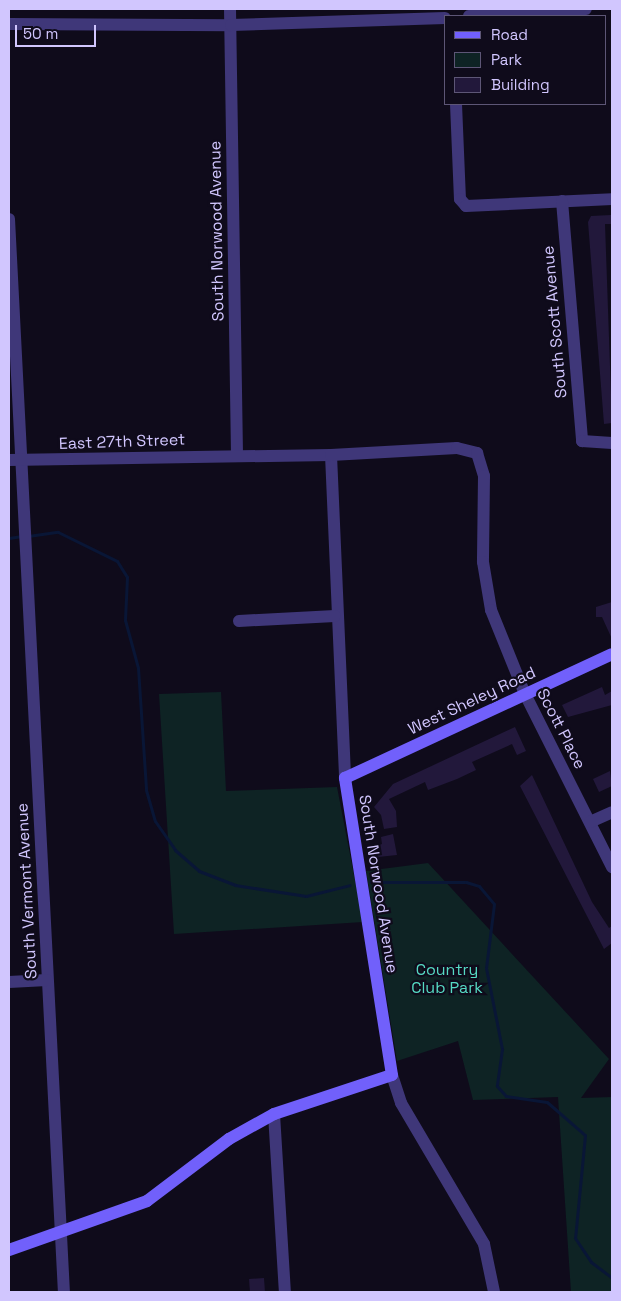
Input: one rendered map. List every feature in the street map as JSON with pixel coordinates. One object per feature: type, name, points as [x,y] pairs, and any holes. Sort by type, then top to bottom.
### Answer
[{"type":"street","name":"South Norwood Avenue","points":[[230,9],[237,454]]},
{"type":"street","points":[[486,15],[586,9]]},
{"type":"street","points":[[9,24],[231,25],[444,18]]},
{"type":"street","points":[[456,105],[462,203],[612,199]]},
{"type":"street","name":"South Scott Avenue","points":[[562,201],[582,441],[612,443]]},
{"type":"street","name":"South Vermont Avenue","points":[[9,219],[29,565],[47,980],[64,1292]]},
{"type":"street","name":"East 27th Street","points":[[9,460],[237,454],[331,455],[457,448],[477,453]]},
{"type":"street","name":"Scott Place","points":[[477,453],[484,476],[486,588],[525,694],[612,867]]},
{"type":"street","name":"South Norwood Avenue","points":[[331,455],[335,616],[345,778],[392,1075],[401,1103],[484,1244],[494,1292]]},
{"type":"street","points":[[240,621],[335,616]]},
{"type":"street","name":"West Sheley Road","points":[[345,778],[612,654]]},
{"type":"street","points":[[590,822],[612,812]]},
{"type":"street","points":[[9,982],[47,980]]},
{"type":"street","points":[[9,1250],[147,1201],[229,1139],[274,1114],[392,1075]]},
{"type":"street","points":[[274,1114],[285,1292]]},
{"type":"green space","points":[[221,692],[226,791],[337,787],[363,922],[174,934],[159,694]]},
{"type":"green space","name":"Country Club Park","points":[[428,863],[609,1059],[581,1098],[612,1097],[612,1292],[571,1292],[558,1097],[473,1100],[458,1041],[397,1061],[366,871]]},
{"type":"building","points":[[611,215],[611,224],[605,224],[612,423],[604,424],[588,222],[591,216]]},
{"type":"building","points":[[612,602],[612,639],[602,617],[596,617],[596,607]]},
{"type":"building","points":[[602,687],[605,695],[612,691],[612,705],[568,717],[562,705]]},
{"type":"building","points":[[515,727],[526,751],[517,755],[512,744],[472,762],[476,770],[457,779],[428,790],[425,782],[389,799],[396,811],[397,827],[384,829],[381,815],[374,807],[393,784]]},
{"type":"building","points":[[610,771],[612,786],[599,792],[593,779]]},
{"type":"building","points":[[532,775],[592,902],[609,928],[612,926],[612,943],[604,949],[520,786]]},
{"type":"building","points":[[393,834],[397,855],[378,857],[376,846],[382,844],[381,837]]},
{"type":"building","points":[[264,1278],[265,1292],[250,1292],[249,1279]]},
{"type":"waterway","points":[[28,536],[58,532],[117,561],[127,577],[125,620],[138,668],[146,790],[155,821],[175,850],[199,871],[235,885],[306,896],[350,885]]},
{"type":"waterway","points":[[9,538],[22,536]]},
{"type":"waterway","points":[[371,882],[466,882],[479,886],[494,904],[486,968],[502,1049],[497,1086],[506,1096],[547,1102],[585,1135],[575,1238],[591,1262],[612,1278]]}]
